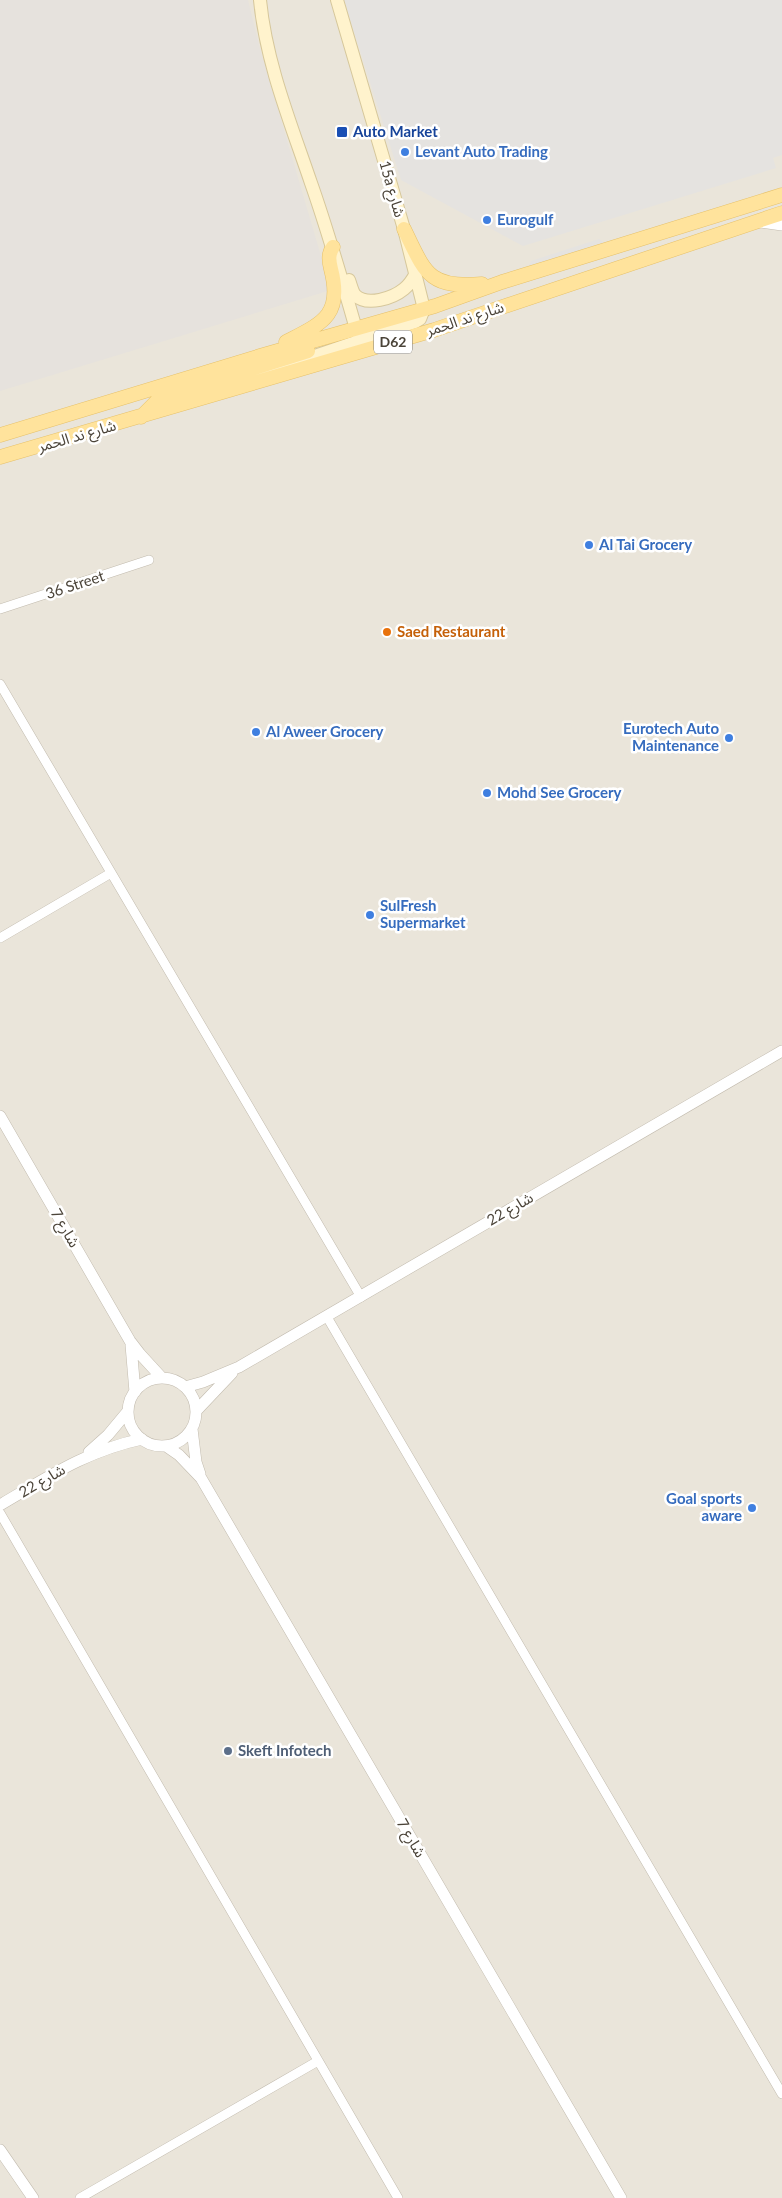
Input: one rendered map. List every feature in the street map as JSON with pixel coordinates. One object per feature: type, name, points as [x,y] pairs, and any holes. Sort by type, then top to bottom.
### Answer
[{"type":"main road","points":[[260,0],[265,33],[282,95],[364,339]]},
{"type":"main road","name":"15a شارع","points":[[337,0],[404,229],[424,309]]},
{"type":"main road","name":"شارع ند الحمر","points":[[0,457],[238,388],[364,339],[424,309],[502,282],[782,195]]},
{"type":"main road","name":"شارع ند الحمر","points":[[0,435],[331,336],[364,339],[434,330],[782,213]]},
{"type":"main road","points":[[729,242],[745,225]]},
{"type":"main road","points":[[404,229],[423,267],[438,280],[459,286],[502,282]]},
{"type":"main road","points":[[333,247],[344,266],[353,291],[363,300],[381,299],[396,294],[407,286],[416,273]]},
{"type":"main road","points":[[260,356],[308,330],[329,313],[336,294],[329,260],[333,247]]},
{"type":"main road","points":[[636,275],[648,259]]},
{"type":"main road","points":[[434,330],[425,323],[425,317],[430,312],[540,278],[566,262]]},
{"type":"main road","points":[[141,417],[150,406],[162,398],[330,344],[333,341],[331,336]]},
{"type":"street","points":[[745,225],[782,225]]},
{"type":"street","name":"36 Street","points":[[0,609],[149,560]]},
{"type":"street","points":[[0,684],[361,1297]]},
{"type":"street","points":[[0,938],[111,873]]},
{"type":"street","name":"شارع 22","points":[[185,1387],[239,1367],[782,1051]]},
{"type":"street","name":"شارع 7","points":[[0,1116],[130,1341],[162,1378]]},
{"type":"street","points":[[327,1317],[782,2094]]},
{"type":"street","points":[[130,1341],[135,1392]]},
{"type":"street","name":"شارع 22","points":[[196,1411],[239,1367]]},
{"type":"street","points":[[162,1378],[174,1380],[185,1387],[195,1402],[196,1411],[192,1429],[180,1440],[166,1446],[149,1443],[134,1432],[128,1411],[135,1392],[142,1384],[162,1378]]},
{"type":"street","name":"شارع 22","points":[[0,1505],[84,1456],[108,1435],[128,1411]]},
{"type":"street","name":"شارع 7","points":[[192,1429],[196,1462],[201,1478],[621,2198]]},
{"type":"street","name":"شارع 22","points":[[84,1456],[142,1439]]},
{"type":"street","name":"شارع 7","points":[[166,1446],[201,1478]]},
{"type":"street","points":[[0,1513],[398,2198]]},
{"type":"street","points":[[80,2198],[318,2061]]},
{"type":"street","points":[[0,2150],[33,2198]]},
{"type":"shaded area","points":[[0,0],[782,0],[782,2198],[0,2198]]},
{"type":"shaded area","points":[[0,0],[248,0],[259,45],[331,290],[0,391]]},
{"type":"shaded area","points":[[344,0],[782,0],[782,155],[773,158],[776,168],[523,246],[401,180]]},
{"type":"shaded area","points":[[599,239],[606,244],[528,268],[531,261]]},
{"type":"place","name":"Auto Market","points":[[342,132]]},
{"type":"place","name":"Levant Auto Trading","points":[[405,152]]},
{"type":"place","name":"Eurogulf","points":[[487,220]]},
{"type":"place","name":"Al Tai Grocery","points":[[589,545]]},
{"type":"place","name":"Saed Restaurant","points":[[387,632]]},
{"type":"place","name":"Al Aweer Grocery","points":[[256,732]]},
{"type":"place","name":"Eurotech Auto Maintenance","points":[[729,738]]},
{"type":"place","name":"Mohd See Grocery","points":[[487,793]]},
{"type":"place","name":"SulFresh Supermarket","points":[[370,915]]},
{"type":"place","name":"Goal sports aware","points":[[752,1508]]},
{"type":"place","name":"Skeft Infotech","points":[[228,1751]]}]
